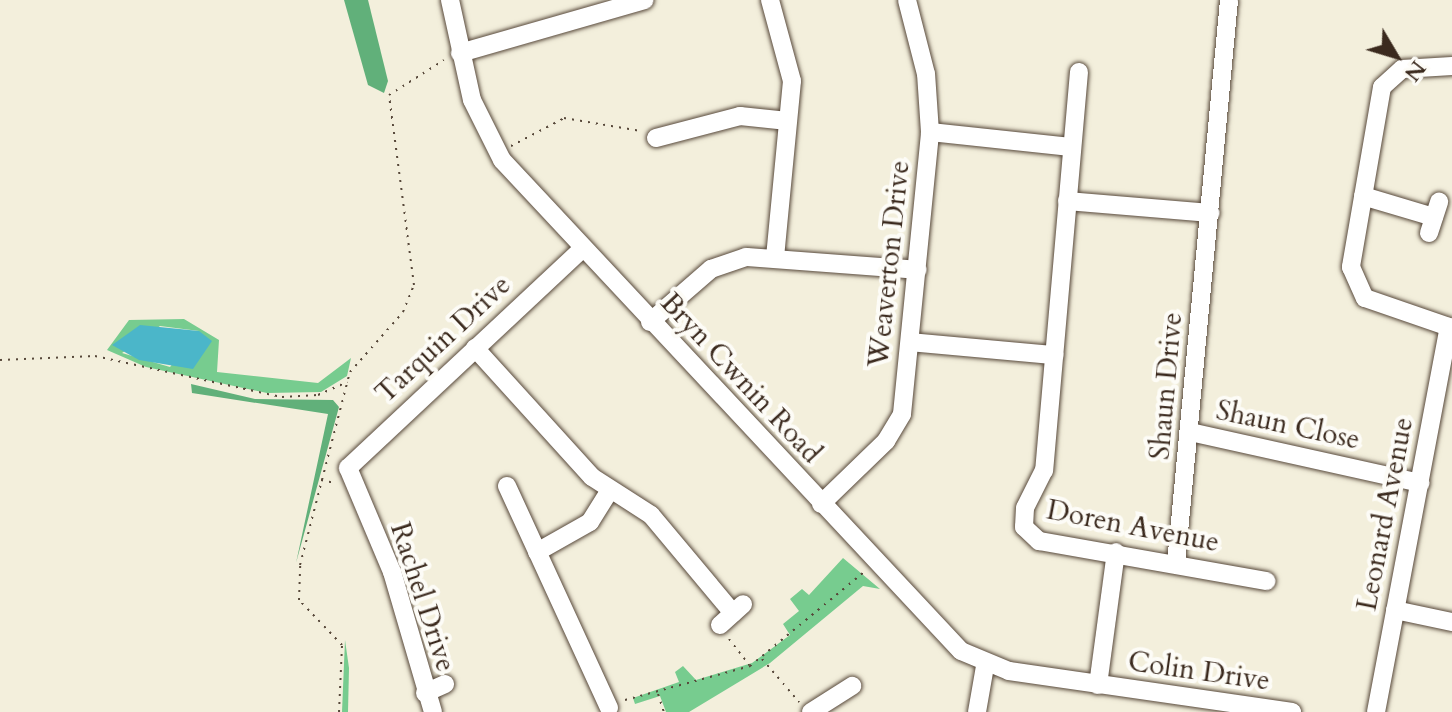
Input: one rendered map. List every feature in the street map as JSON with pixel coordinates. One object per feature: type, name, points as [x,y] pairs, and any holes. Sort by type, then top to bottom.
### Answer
[{"type":"street","name":"Bryn Cwnin Road","points":[[450,0],[456,55],[497,153],[582,249],[940,632],[985,666],[1098,685]]},
{"type":"street","points":[[770,0],[792,81],[775,256]]},
{"type":"street","name":"Weaverton Drive","points":[[821,504],[886,441],[902,414],[930,132],[926,74],[907,0]]},
{"type":"street","name":"Shaun Drive","points":[[1176,564],[1229,0]]},
{"type":"street","points":[[456,55],[637,1]]},
{"type":"street","points":[[1450,328],[1354,297],[1351,267],[1382,87],[1402,69],[1452,66]]},
{"type":"street","name":"Doren Avenue","points":[[1079,72],[1044,470],[1025,508],[1024,527],[1039,541],[1116,552],[1267,581]]},
{"type":"street","points":[[656,138],[740,116],[788,121]]},
{"type":"street","points":[[930,132],[1071,147]]},
{"type":"street","points":[[677,134],[682,153]]},
{"type":"street","points":[[1363,196],[1434,217]]},
{"type":"street","points":[[1067,201],[1210,213]]},
{"type":"street","name":"Tarquin Drive","points":[[338,479],[359,454],[582,249]]},
{"type":"street","points":[[650,322],[711,269],[775,256],[918,270]]},
{"type":"street","name":"Leonard Avenue","points":[[1376,712],[1450,328]]},
{"type":"street","points":[[910,342],[1054,355]]},
{"type":"street","points":[[475,348],[609,492],[651,515],[732,614]]},
{"type":"street","name":"Shaun Close","points":[[1190,432],[1420,483]]},
{"type":"street","name":"Rachel Drive","points":[[338,479],[392,572],[433,712]]},
{"type":"street","points":[[507,486],[612,706]]},
{"type":"street","points":[[537,552],[590,522],[609,492]]},
{"type":"street","points":[[1098,685],[1116,552]]},
{"type":"street","points":[[1395,610],[1452,622]]},
{"type":"street","points":[[977,712],[985,666]]},
{"type":"street","name":"Rachel Drive","points":[[425,693],[445,684]]},
{"type":"street","name":"Colin Drive","points":[[1098,685],[1292,712]]},
{"type":"street","points":[[819,710],[852,686]]},
{"type":"path","points":[[0,360],[95,356],[282,397],[318,395],[347,382],[403,312],[414,285],[389,95],[456,55]]},
{"type":"path","points":[[497,153],[564,118],[656,138]]},
{"type":"path","points":[[339,712],[342,645],[299,600],[300,565],[338,479],[347,382]]},
{"type":"path","points":[[612,706],[750,666],[875,561]]},
{"type":"path","points":[[732,614],[750,666]]},
{"type":"path","points":[[762,659],[819,710]]},
{"type":"path","points":[[658,693],[664,712]]},
{"type":"green space","points":[[344,0],[368,0],[388,81],[384,93],[368,85]]},
{"type":"green space","points":[[184,319],[219,340],[217,372],[318,383],[351,358],[347,376],[321,392],[267,393],[146,367],[107,350],[129,320]],"holes":[[[160,326],[199,331],[170,367],[122,353]]]},
{"type":"green space","points":[[191,384],[255,399],[333,400],[339,407],[296,563],[328,414],[192,393]]},
{"type":"green space","points":[[843,558],[880,589],[863,586],[770,663],[689,712],[666,712],[660,696],[635,704],[633,698],[679,682],[675,672],[683,666],[696,680],[752,663],[790,635],[783,624],[799,611],[790,599],[802,589],[809,595]]},
{"type":"green space","points":[[345,640],[349,668],[348,712],[342,712]]},
{"type":"water","points":[[140,325],[199,331],[212,341],[193,369],[139,360],[112,345]]}]
